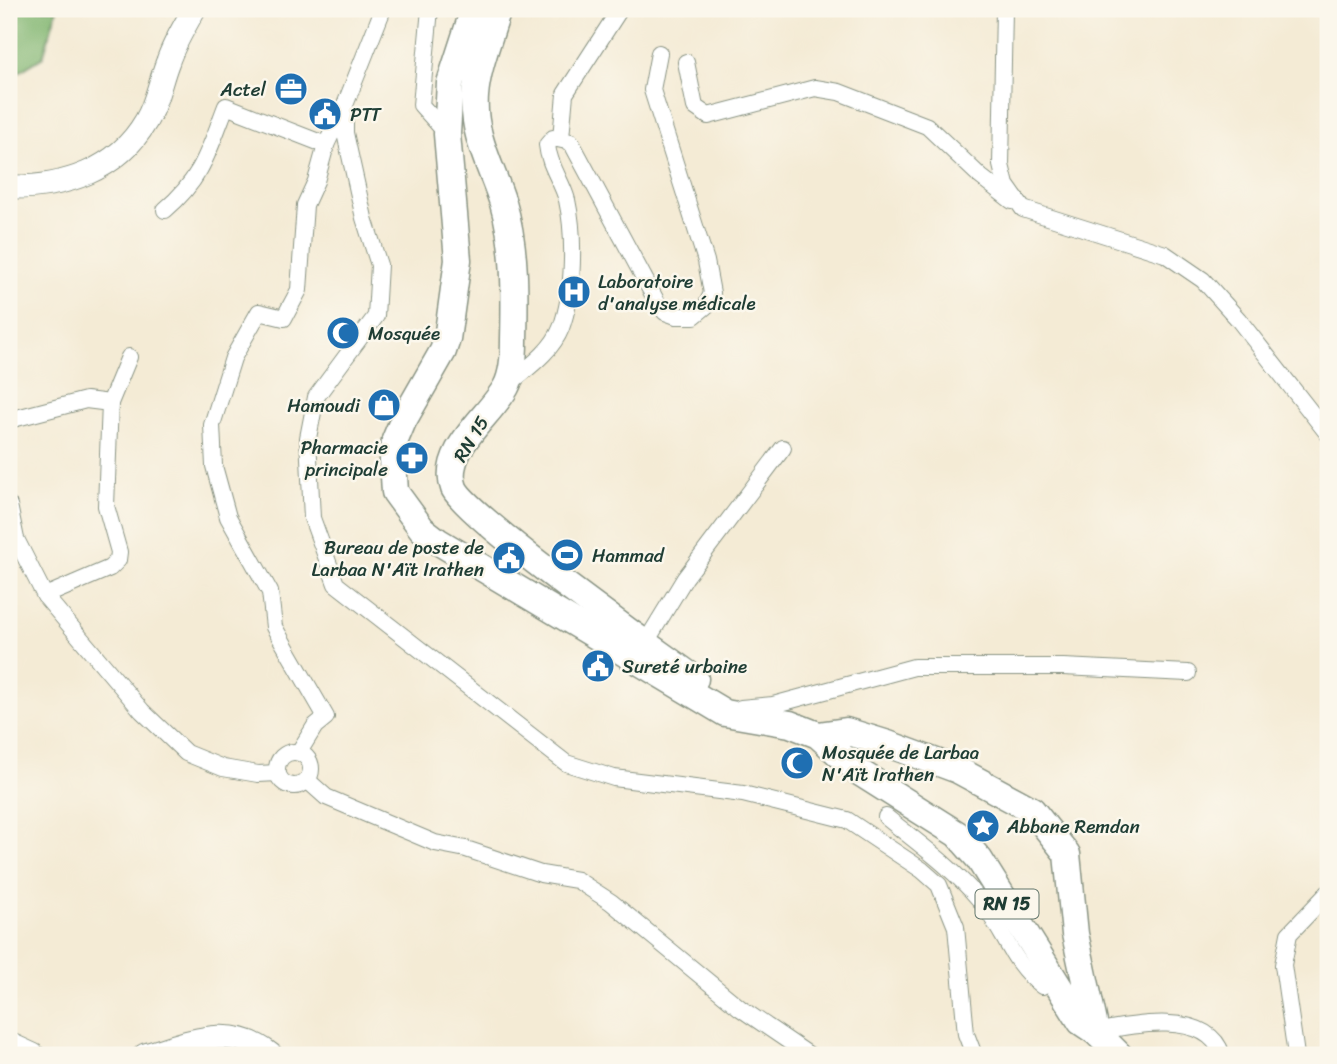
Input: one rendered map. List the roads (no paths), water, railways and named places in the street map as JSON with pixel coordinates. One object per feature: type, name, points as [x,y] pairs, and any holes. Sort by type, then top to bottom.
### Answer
[{"type":"main road","points":[[9,187],[62,182],[85,175],[114,160],[145,122],[172,51],[194,9]]},
{"type":"main road","points":[[474,9],[450,83],[447,134],[458,260],[443,351],[395,440],[392,478],[395,492],[422,528],[459,554],[724,713],[749,713]]},
{"type":"main road","name":"RN 15","points":[[498,9],[475,96],[481,144],[503,204],[509,229],[515,291],[514,348],[506,387],[455,461],[452,477],[455,489],[479,515],[646,642],[749,713],[818,735],[859,772],[957,834],[979,859],[1081,1021],[1119,1055]]},
{"type":"main road","name":"RN 15","points":[[818,735],[846,731],[888,744],[958,770],[1032,810],[1067,853],[1075,934],[1096,1032]]},
{"type":"main road","points":[[1037,950],[1049,952],[1065,949],[1075,934]]},
{"type":"main road","points":[[145,1055],[208,1036],[238,1038],[271,1055]]},
{"type":"main road","points":[[9,1044],[33,1055]]},
{"type":"street","points":[[307,780],[292,786],[283,781],[278,773],[282,756],[299,752],[314,726],[326,717],[274,627],[271,592],[228,517],[214,466],[212,425],[233,358],[259,312],[284,318],[299,290],[305,205],[316,181],[326,145],[383,9]]},
{"type":"street","points":[[430,9],[421,104],[447,134]]},
{"type":"street","points":[[561,138],[565,94],[620,9]]},
{"type":"street","points":[[1004,9],[1001,165],[1006,185],[1023,209]]},
{"type":"street","points":[[506,387],[542,356],[561,328],[574,254],[567,198],[549,161],[547,145],[553,138],[571,142],[589,171],[658,304],[665,312],[676,316],[694,316],[706,306],[712,293],[706,261],[652,90],[659,53]]},
{"type":"street","points":[[686,62],[695,107],[708,116],[815,88],[839,92],[927,126],[981,177],[1023,209],[1165,254],[1203,280],[1238,319],[1328,434]]},
{"type":"street","points":[[345,105],[345,133],[364,218],[379,265],[376,316],[316,397],[308,438],[312,517],[336,584],[566,763],[614,778],[743,794],[847,820],[922,870],[939,885],[956,927],[967,1034],[974,1055]]},
{"type":"street","points":[[165,210],[188,191],[203,166],[226,106],[326,145]]},
{"type":"street","points":[[46,596],[110,568],[118,560],[119,552],[106,506],[110,404],[129,357]]},
{"type":"street","points":[[9,420],[86,400],[110,404]]},
{"type":"street","points":[[646,642],[685,578],[783,448]]},
{"type":"street","points":[[9,505],[13,540],[46,596],[142,711],[186,753],[223,768],[258,774],[278,773]]},
{"type":"street","points":[[749,713],[914,667],[1063,667],[1188,673]]},
{"type":"street","points":[[299,752],[311,764],[307,780]]},
{"type":"street","points":[[307,780],[326,797],[435,843],[466,849],[541,874],[577,880],[611,902],[740,1008],[809,1055]]},
{"type":"street","points":[[886,817],[953,870],[981,901],[1024,972],[1042,986],[1057,979]]},
{"type":"street","points":[[939,885],[953,870]]},
{"type":"street","points":[[1296,1055],[1283,965],[1287,944],[1289,934],[1328,893]]},
{"type":"street","points":[[1096,1032],[1137,1023],[1195,1028],[1210,1038],[1222,1055]]},
{"type":"place","name":"Actel","points":[[291,89]]},
{"type":"place","name":"PTT","points":[[325,114]]},
{"type":"place","name":"Laboratoire d'analyse médicale","points":[[574,292]]},
{"type":"place","name":"Mosquée","points":[[343,333]]},
{"type":"place","name":"Hamoudi","points":[[384,405]]},
{"type":"place","name":"Pharmacie principale","points":[[412,458]]},
{"type":"place","name":"Hammad","points":[[567,555]]},
{"type":"place","name":"Bureau de poste de Larbaa N'Aït Irathen","points":[[509,558]]},
{"type":"place","name":"Sureté urbaine","points":[[598,666]]},
{"type":"place","name":"Mosquée de Larbaa N'Aït Irathen","points":[[797,763]]},
{"type":"place","name":"Abbane Remdan","points":[[983,826]]}]
